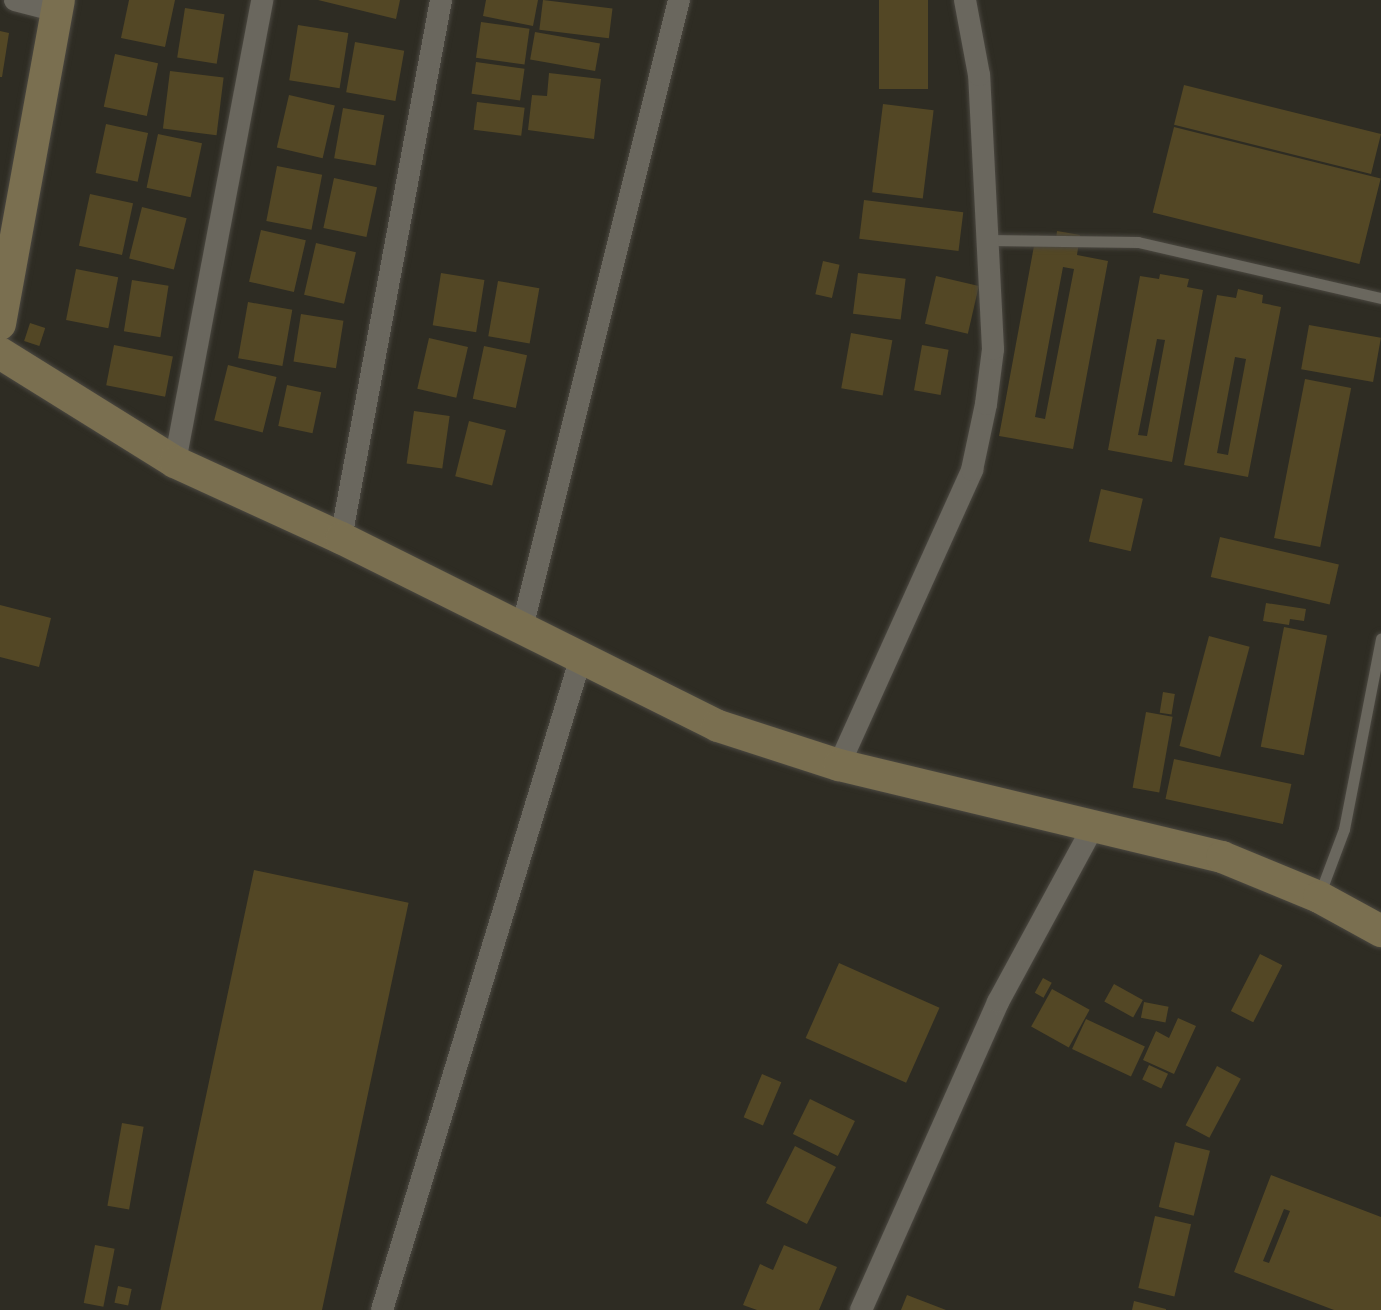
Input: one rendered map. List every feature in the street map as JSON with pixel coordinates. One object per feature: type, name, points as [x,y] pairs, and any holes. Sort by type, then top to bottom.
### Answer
[{"type":"street","points":[[0,324],[58,6],[15,0]]},
{"type":"street","points":[[175,462],[262,0]]},
{"type":"street","points":[[341,538],[441,0]]},
{"type":"street","points":[[522,628],[679,0]]},
{"type":"street","points":[[839,765],[972,470],[993,349],[979,75],[965,0]]},
{"type":"street","points":[[0,353],[175,462],[341,538],[718,726],[839,765],[1095,823],[1222,857],[1319,897],[1381,931]]},
{"type":"street","points":[[382,1310],[581,657]]},
{"type":"street","points":[[861,1310],[998,1002],[1095,823]]},
{"type":"lane","points":[[988,240],[1138,242],[1381,298]]},
{"type":"lane","points":[[1319,897],[1344,829],[1381,639]]},
{"type":"building","points":[[129,0],[175,0],[165,47],[121,38]]},
{"type":"building","points":[[318,0],[400,0],[396,19]]},
{"type":"building","points":[[486,0],[538,0],[533,26],[483,16]]},
{"type":"building","points":[[543,0],[612,9],[609,38],[539,30]]},
{"type":"building","points":[[879,0],[928,0],[928,89],[879,89]]},
{"type":"building","points":[[185,8],[225,14],[217,64],[177,57]]},
{"type":"building","points":[[481,22],[530,29],[525,64],[476,58]]},
{"type":"building","points":[[298,25],[348,33],[340,88],[289,80]]},
{"type":"building","points":[[0,31],[9,33],[2,77],[0,77]]},
{"type":"building","points":[[535,32],[600,43],[595,71],[530,60]]},
{"type":"building","points":[[355,42],[404,51],[395,101],[346,92]]},
{"type":"building","points":[[115,54],[158,63],[147,116],[104,107]]},
{"type":"building","points":[[476,62],[525,69],[520,101],[472,94]]},
{"type":"building","points":[[170,71],[224,78],[217,135],[163,129]]},
{"type":"building","points":[[549,73],[601,79],[594,139],[528,130],[532,95],[547,96]]},
{"type":"building","points":[[1184,85],[1381,134],[1371,174],[1174,125]]},
{"type":"building","points":[[289,95],[335,106],[323,158],[277,148]]},
{"type":"building","points":[[477,102],[525,108],[521,136],[474,130]]},
{"type":"building","points":[[883,104],[934,110],[923,199],[872,192]]},
{"type":"building","points":[[343,108],[384,115],[376,166],[334,158]]},
{"type":"building","points":[[106,124],[148,133],[138,182],[96,173]]},
{"type":"building","points":[[1174,127],[1381,179],[1359,264],[1153,212]]},
{"type":"building","points":[[158,134],[202,143],[191,197],[147,188]]},
{"type":"building","points":[[277,166],[322,175],[311,230],[266,221]]},
{"type":"building","points":[[334,178],[377,187],[366,237],[323,228]]},
{"type":"building","points":[[90,194],[133,203],[122,255],[79,246]]},
{"type":"building","points":[[864,200],[963,212],[959,251],[859,239]]},
{"type":"building","points":[[142,207],[187,218],[174,270],[129,258]]},
{"type":"building","points":[[261,230],[306,240],[294,292],[249,282]]},
{"type":"building","points":[[1057,231],[1080,235],[1077,255],[1108,261],[1073,449],[999,436],[1036,235],[1056,239]],"holes":[[[1063,267],[1074,269],[1045,419],[1035,417]]]},
{"type":"building","points":[[316,243],[356,252],[344,304],[304,295]]},
{"type":"building","points":[[823,261],[840,265],[832,298],[815,294]]},
{"type":"building","points":[[76,269],[118,277],[108,328],[66,320]]},
{"type":"building","points":[[441,273],[484,280],[476,332],[433,325]]},
{"type":"building","points":[[858,273],[906,279],[901,320],[853,314]]},
{"type":"building","points":[[1160,274],[1189,279],[1187,287],[1203,290],[1172,462],[1108,450],[1140,276],[1159,279]],"holes":[[[1157,339],[1165,340],[1147,436],[1138,435]]]},
{"type":"building","points":[[936,276],[979,286],[968,334],[925,324]]},
{"type":"building","points":[[132,280],[169,286],[160,337],[124,331]]},
{"type":"building","points":[[498,281],[539,288],[530,343],[488,336]]},
{"type":"building","points":[[1238,289],[1263,295],[1262,303],[1281,307],[1248,477],[1184,465],[1217,295],[1236,298]],"holes":[[[1235,357],[1246,359],[1228,455],[1217,453]]]},
{"type":"building","points":[[248,302],[292,310],[282,366],[238,358]]},
{"type":"building","points":[[301,314],[343,321],[336,368],[293,361]]},
{"type":"building","points":[[30,323],[45,328],[39,346],[24,341]]},
{"type":"building","points":[[1309,325],[1381,338],[1373,382],[1301,369]]},
{"type":"building","points":[[851,333],[892,340],[883,395],[841,388]]},
{"type":"building","points":[[429,338],[468,347],[456,398],[417,389]]},
{"type":"building","points":[[114,345],[173,356],[165,397],[106,385]]},
{"type":"building","points":[[922,345],[949,350],[941,395],[914,390]]},
{"type":"building","points":[[484,346],[527,355],[516,408],[473,399]]},
{"type":"building","points":[[228,365],[277,377],[263,432],[214,420]]},
{"type":"building","points":[[1305,379],[1351,388],[1320,547],[1274,538]]},
{"type":"building","points":[[287,385],[321,392],[313,433],[278,426]]},
{"type":"building","points":[[414,411],[450,416],[442,468],[407,463]]},
{"type":"building","points":[[469,421],[506,430],[492,485],[455,476]]},
{"type":"building","points":[[1101,489],[1143,499],[1131,551],[1089,542]]},
{"type":"building","points":[[1220,537],[1339,564],[1330,604],[1211,577]]},
{"type":"building","points":[[1266,603],[1306,609],[1304,621],[1290,619],[1289,625],[1263,621]]},
{"type":"building","points":[[0,605],[51,618],[39,667],[0,657]]},
{"type":"building","points":[[1284,627],[1327,635],[1304,755],[1261,747]]},
{"type":"building","points":[[1209,636],[1250,647],[1220,757],[1179,746]]},
{"type":"building","points":[[1163,692],[1175,694],[1172,715],[1160,713]]},
{"type":"building","points":[[1146,712],[1173,717],[1159,793],[1133,788]]},
{"type":"building","points":[[1174,759],[1291,784],[1283,824],[1165,799]]},
{"type":"building","points":[[254,870],[409,903],[322,1310],[160,1310]]},
{"type":"building","points":[[1260,954],[1282,965],[1253,1022],[1231,1011]]},
{"type":"building","points":[[839,963],[939,1008],[906,1083],[806,1038]]},
{"type":"building","points":[[1043,978],[1052,983],[1044,998],[1035,993]]},
{"type":"building","points":[[1114,984],[1143,1000],[1133,1017],[1104,1001]]},
{"type":"building","points":[[1052,989],[1090,1010],[1069,1047],[1031,1027]]},
{"type":"building","points":[[1144,1002],[1169,1007],[1165,1022],[1141,1018]]},
{"type":"building","points":[[1178,1018],[1196,1026],[1174,1074],[1143,1060],[1156,1031],[1169,1038]]},
{"type":"building","points":[[1086,1019],[1145,1046],[1131,1076],[1072,1049]]},
{"type":"building","points":[[1149,1065],[1168,1074],[1161,1088],[1142,1080]]},
{"type":"building","points":[[1217,1066],[1241,1079],[1209,1138],[1186,1125]]},
{"type":"building","points":[[762,1074],[781,1082],[763,1125],[744,1117]]},
{"type":"building","points":[[810,1099],[855,1121],[838,1156],[793,1134]]},
{"type":"building","points":[[122,1123],[144,1127],[129,1210],[107,1206]]},
{"type":"building","points":[[1175,1142],[1210,1151],[1194,1216],[1159,1207]]},
{"type":"building","points":[[795,1146],[836,1167],[807,1224],[766,1203]]},
{"type":"building","points":[[1271,1175],[1381,1217],[1381,1310],[1334,1310],[1234,1272]],"holes":[[[1284,1209],[1290,1211],[1269,1263],[1263,1261]]]},
{"type":"building","points":[[1155,1216],[1191,1224],[1174,1296],[1138,1288]]},
{"type":"building","points":[[95,1245],[115,1249],[103,1307],[84,1303]]},
{"type":"building","points":[[784,1245],[837,1267],[819,1310],[757,1310],[743,1305],[760,1264],[773,1270]]},
{"type":"building","points":[[118,1286],[132,1289],[128,1306],[114,1303]]},
{"type":"building","points":[[907,1295],[946,1310],[901,1310]]},
{"type":"building","points":[[1134,1301],[1166,1309],[1166,1310],[1132,1310]]}]
